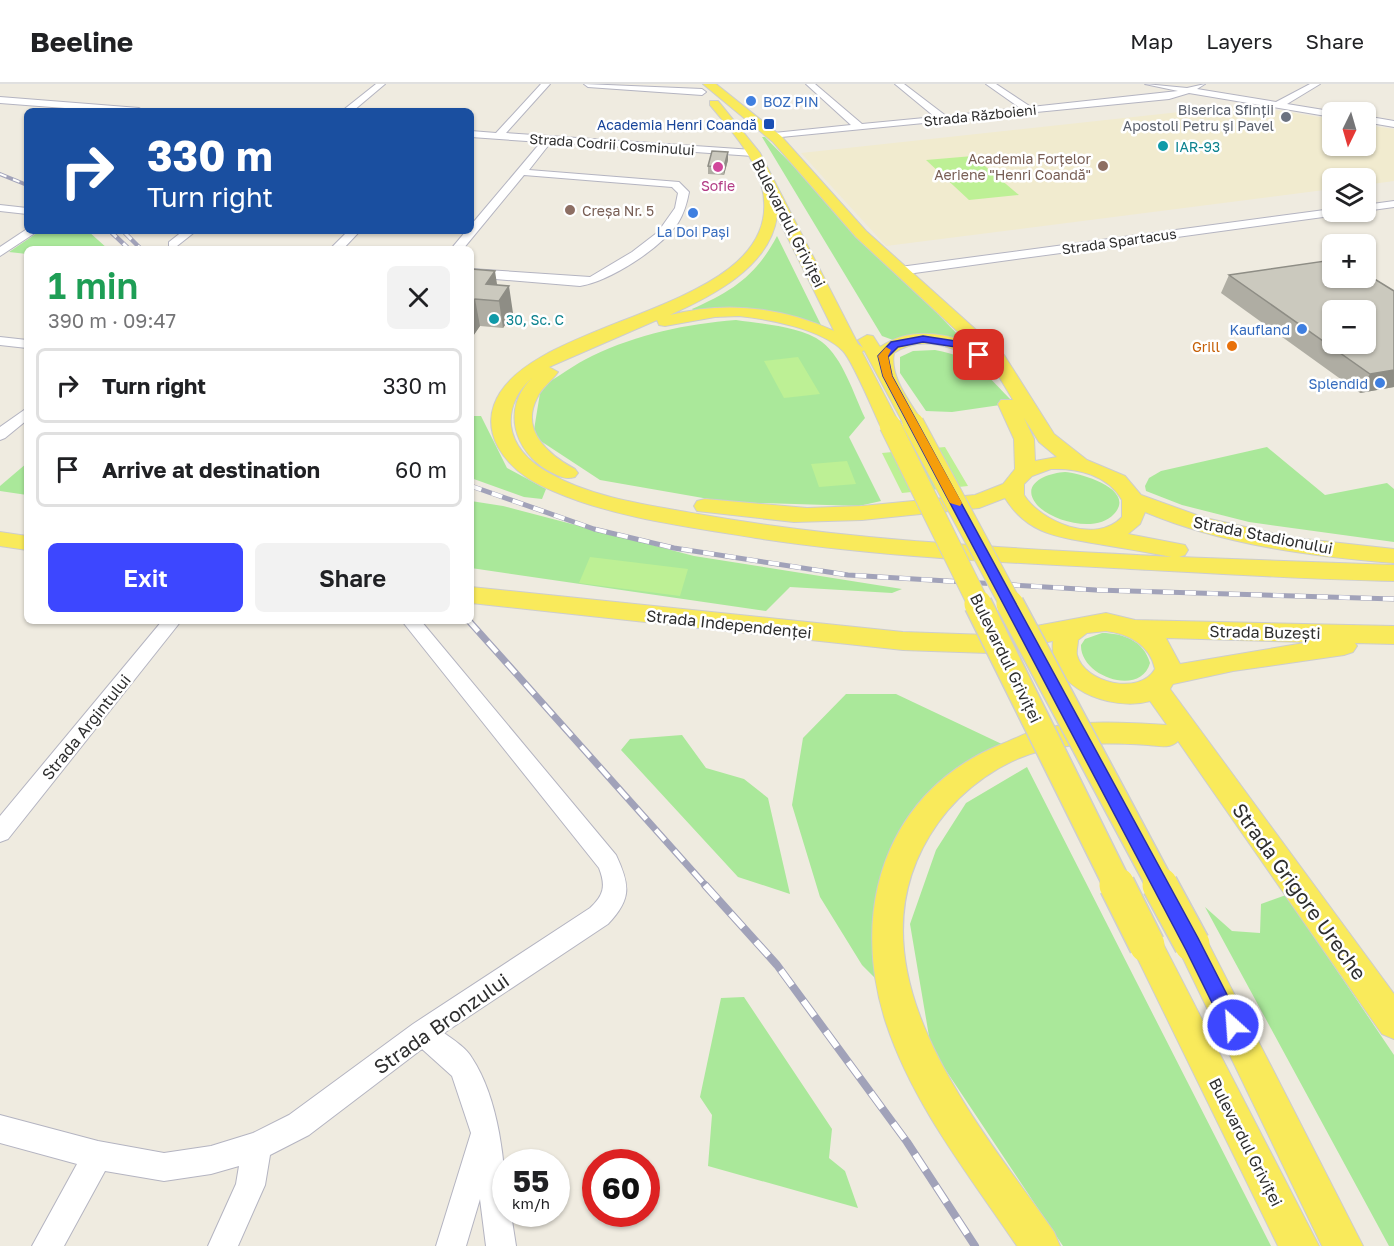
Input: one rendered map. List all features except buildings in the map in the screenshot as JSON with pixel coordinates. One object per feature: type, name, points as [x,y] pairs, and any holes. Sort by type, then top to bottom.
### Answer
[{"type":"main road","name":"Bulevardul Griviței","points":[[702,87],[774,136],[861,234],[998,359],[1046,438],[1079,464]]},
{"type":"main road","name":"Bulevardul Griviței","points":[[702,87],[753,153],[855,350],[902,424],[1192,944],[1343,1246]]},
{"type":"main road","name":"Bulevardul Griviței","points":[[737,110],[759,142],[888,376],[902,424],[1147,945],[1299,1246]]},
{"type":"main road","points":[[768,182],[770,209],[765,234],[751,257],[731,276],[680,303],[545,361],[524,374],[509,392],[501,414],[501,426],[503,438],[513,454],[527,468],[550,481],[624,505],[715,524],[850,543],[1065,559],[1394,572]]},
{"type":"main road","points":[[812,515],[730,510],[682,503],[588,482],[559,469],[541,457],[527,442],[522,427],[525,403],[536,384],[547,373],[565,363],[633,332],[693,314],[733,311],[776,315],[819,328],[855,350]]},
{"type":"main road","points":[[888,376],[883,356],[890,347],[902,342],[937,340],[959,344],[979,355],[993,375],[1021,428],[1026,450],[1019,478],[1019,506],[1026,514]]},
{"type":"main road","points":[[979,501],[1049,463],[1079,464],[1115,478],[1127,488],[1135,500],[1135,513],[1130,524],[1115,533],[1094,536]]},
{"type":"main road","points":[[583,493],[645,506],[712,514],[862,513],[979,501],[1026,514],[1057,530],[1241,558],[1394,572]]},
{"type":"main road","name":"Strada Stadionului","points":[[1135,500],[1172,516],[1256,537],[1394,556]]},
{"type":"main road","points":[[0,539],[24,543]]},
{"type":"main road","name":"Strada Independenței","points":[[474,595],[785,631],[903,641],[988,644],[1067,662]]},
{"type":"main road","points":[[1096,621],[1116,623],[1135,629],[1152,640],[1164,654],[1167,662],[1148,691],[1083,732],[1064,641],[1073,629],[1096,621]]},
{"type":"main road","name":"Strada Independenței","points":[[988,644],[1073,629]]},
{"type":"main road","name":"Strada Buzești","points":[[1135,629],[1394,637]]},
{"type":"main road","name":"Strada Buzești","points":[[1148,691],[1233,662],[1394,637]]},
{"type":"main road","name":"Strada Grigore Ureche","points":[[1067,662],[1079,676],[1098,687],[1148,691],[1207,761],[1394,1022]]},
{"type":"main road","name":"Strada Grigore Ureche","points":[[1148,691],[1167,736],[1207,761]]},
{"type":"main road","points":[[1040,1246],[951,1112],[915,1051],[894,987],[888,930],[890,901],[903,850],[925,811],[948,787],[987,761],[1022,746],[1062,734],[1122,729],[1167,736]]},
{"type":"street","points":[[351,108],[381,84]]},
{"type":"street","points":[[498,136],[546,84]]},
{"type":"street","points":[[588,84],[702,87]]},
{"type":"street","points":[[810,84],[859,127]]},
{"type":"street","points":[[899,84],[944,119]]},
{"type":"street","points":[[990,84],[1029,110]]},
{"type":"street","points":[[1149,84],[1322,113]]},
{"type":"street","points":[[1186,91],[1202,84]]},
{"type":"street","points":[[1276,106],[1316,84]]},
{"type":"street","name":"Strada Războieni","points":[[774,136],[1169,96],[1186,91]]},
{"type":"street","points":[[0,100],[101,108]]},
{"type":"street","points":[[1376,121],[1394,124]]},
{"type":"street","name":"Strada Codrii Cosminului","points":[[474,134],[753,153]]},
{"type":"street","points":[[474,229],[548,140]]},
{"type":"street","points":[[474,273],[580,282],[593,280],[668,230],[683,200],[684,192],[675,184],[521,172]]},
{"type":"street","points":[[1376,206],[1394,204]]},
{"type":"street","points":[[0,208],[24,211]]},
{"type":"street","name":"Strada Spartacus","points":[[900,271],[1322,214]]},
{"type":"street","points":[[0,252],[27,234]]},
{"type":"street","points":[[181,246],[173,244],[186,234]]},
{"type":"street","points":[[339,246],[351,234]]},
{"type":"street","points":[[459,246],[469,234]]},
{"type":"street","points":[[0,341],[24,344]]},
{"type":"street","points":[[0,435],[24,415]]},
{"type":"street","name":"Strada Argintului","points":[[0,832],[170,624]]},
{"type":"street","name":"Strada Bronzului","points":[[0,1129],[98,1155],[164,1167],[211,1160],[256,1146],[299,1125],[422,1033],[599,916],[611,905],[617,891],[616,880],[608,862],[413,624]]},
{"type":"street","points":[[422,1033],[462,1066],[470,1083],[485,1132],[501,1246]]},
{"type":"street","points":[[451,1246],[485,1132]]},
{"type":"street","points":[[223,1246],[250,1185],[256,1146]]},
{"type":"street","points":[[47,1246],[98,1155]]},
{"type":"shaded area","name":"Academia Forțelor Aeriene \"Henri Coandă\"","points":[[1244,105],[1322,117],[1322,156],[1376,156],[1376,127],[1394,129],[1394,181],[1376,183],[1376,168],[1322,168],[1322,190],[886,246],[801,153]]},
{"type":"green space","points":[[762,137],[765,137],[968,345],[908,338],[893,340],[882,336]]},
{"type":"green space","points":[[973,156],[1019,195],[969,200],[926,160]]},
{"type":"green space","points":[[36,234],[91,234],[105,246],[24,246],[24,254],[9,252]]},
{"type":"green space","points":[[777,236],[822,327],[774,314],[744,311],[695,312],[692,309],[719,296],[742,281],[760,262]]},
{"type":"green space","points":[[736,320],[803,332],[822,342],[836,357],[865,418],[849,437],[881,501],[859,506],[726,502],[600,480],[533,436],[541,387],[579,363],[609,348],[645,336],[681,327]]},
{"type":"green space","points":[[935,350],[971,362],[1014,403],[952,412],[926,411],[900,373],[900,357],[913,351]]},
{"type":"green space","points":[[798,357],[820,394],[784,398],[764,361]]},
{"type":"green space","points":[[474,416],[481,416],[507,468],[546,489],[542,499],[524,497],[474,479]]},
{"type":"green space","points":[[945,447],[968,486],[902,493],[882,453]]},
{"type":"green space","points":[[1267,447],[1325,495],[1387,483],[1394,489],[1394,542],[1249,522],[1182,505],[1146,491],[1145,486],[1149,478],[1161,471]]},
{"type":"green space","points":[[847,461],[856,484],[819,487],[811,464]]},
{"type":"green space","points":[[24,466],[24,495],[0,491],[0,486]]},
{"type":"green space","points":[[1065,472],[1093,479],[1113,490],[1118,497],[1119,505],[1114,514],[1107,520],[1097,523],[1076,523],[1054,517],[1038,506],[1031,492],[1033,486],[1043,477]]},
{"type":"green space","points":[[474,501],[503,506],[694,556],[902,589],[892,593],[790,587],[766,611],[474,568]]},
{"type":"green space","points":[[590,557],[688,569],[680,596],[579,583]]},
{"type":"green space","points":[[1102,633],[1125,637],[1138,644],[1150,663],[1144,673],[1135,679],[1124,681],[1100,674],[1090,666],[1083,656],[1081,645],[1085,639]]},
{"type":"green space","points":[[846,694],[896,694],[1006,746],[913,814],[876,979],[862,965],[820,897],[792,805],[803,738]]},
{"type":"green space","points":[[682,735],[706,768],[744,779],[768,798],[790,894],[738,877],[621,750],[630,739]]},
{"type":"green space","points":[[1027,767],[1271,1246],[1063,1246],[931,1048],[910,924],[936,850],[966,803]]},
{"type":"green space","points":[[1286,895],[1394,1055],[1394,1246],[1389,1246],[1205,907],[1232,931],[1260,933],[1261,904]]},
{"type":"green space","points":[[744,997],[832,1129],[829,1158],[845,1171],[858,1208],[708,1166],[712,1115],[700,1097],[721,998]]},
{"type":"railway","points":[[0,174],[24,184]]},
{"type":"railway","points":[[113,234],[126,246]]},
{"type":"railway","points":[[126,234],[138,246]]},
{"type":"railway","points":[[474,487],[594,529],[674,548],[848,575],[1096,590],[1394,599]]},
{"type":"railway","points":[[472,624],[706,886]]},
{"type":"railway","points":[[705,885],[777,965],[907,1142],[975,1246]]},
{"type":"slow traffic","points":[[886,350],[883,362],[888,376],[956,503]]},
{"type":"place","name":"BOZ PIN","points":[[751,101]]},
{"type":"place","name":"Biserica Sfinții Apostoli Petru și Pavel","points":[[1286,117]]},
{"type":"place","name":"Academia Henri Coandă","points":[[769,124]]},
{"type":"place","name":"IAR-93","points":[[1163,146]]},
{"type":"place","name":"Academia Forțelor Aeriene \"Henri Coandă\"","points":[[1103,166]]},
{"type":"place","name":"Sofie","points":[[718,167]]},
{"type":"place","name":"Creșa Nr. 5","points":[[570,210]]},
{"type":"place","name":"La Doi Pași","points":[[693,213]]},
{"type":"place","name":"30, Sc. C","points":[[494,319]]},
{"type":"place","name":"Kaufland","points":[[1302,329]]},
{"type":"place","name":"Grill","points":[[1232,346]]},
{"type":"place","name":"Splendid","points":[[1380,383]]},
{"type":"route","points":[[979,355],[959,344],[923,339],[895,344],[885,351],[883,362],[888,376],[1192,944],[1233,1025]]}]
